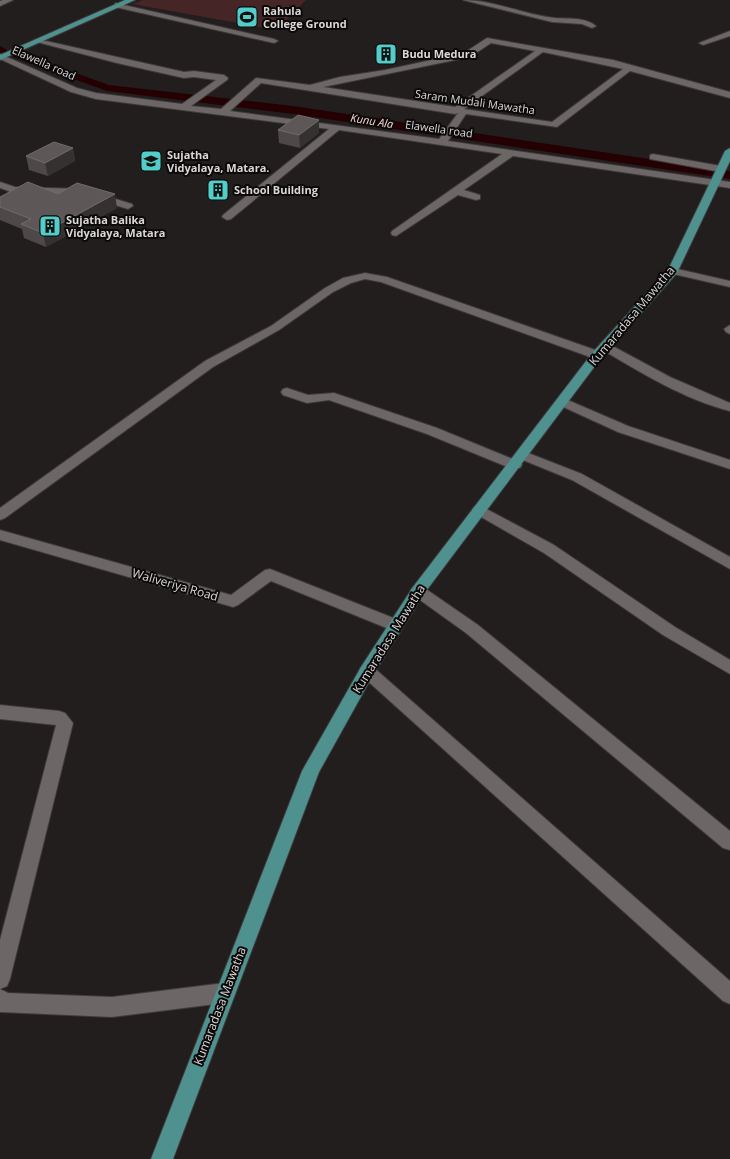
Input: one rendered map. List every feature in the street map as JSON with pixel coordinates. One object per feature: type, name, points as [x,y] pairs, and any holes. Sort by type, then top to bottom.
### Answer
[{"type":"main road","points":[[1,57],[132,0]]},
{"type":"main road","name":"Kumaradasa Mawatha","points":[[162,1159],[224,993],[312,771],[367,671],[418,591],[564,402],[601,350],[673,271],[722,179],[730,151]]},
{"type":"street","points":[[0,4],[9,0]]},
{"type":"street","points":[[468,0],[552,20],[582,22],[592,26]]},
{"type":"street","points":[[118,5],[274,41]]},
{"type":"street","points":[[703,43],[730,33]]},
{"type":"street","points":[[310,88],[340,80],[385,73],[467,55],[490,40],[613,63],[730,96]]},
{"type":"street","points":[[37,41],[184,75],[194,74],[224,78],[184,106]]},
{"type":"street","points":[[442,142],[459,111],[541,50]]},
{"type":"street","name":"Elawella road","points":[[1,57],[74,90],[96,96],[184,106],[722,179]]},
{"type":"street","name":"Saram Mudali Mawatha","points":[[223,112],[259,80],[554,125],[629,68]]},
{"type":"street","points":[[227,217],[337,127]]},
{"type":"street","points":[[396,232],[512,152]]},
{"type":"street","points":[[653,157],[722,179]]},
{"type":"street","points":[[0,185],[14,190],[83,192],[128,206]]},
{"type":"street","points":[[456,191],[476,197]]},
{"type":"street","points":[[673,271],[730,284]]},
{"type":"street","points":[[0,515],[209,364],[275,328],[329,290],[347,280],[365,276],[383,279],[601,350],[629,361],[699,396],[730,407]]},
{"type":"street","points":[[287,392],[308,399],[330,396],[519,460],[577,477],[730,564]]},
{"type":"street","points":[[564,402],[623,429],[730,465]]},
{"type":"street","points":[[479,510],[549,549],[669,631],[730,668]]},
{"type":"street","name":"Waliveriya Road","points":[[0,535],[233,601],[270,574],[395,625]]},
{"type":"street","points":[[418,591],[472,628],[730,842]]},
{"type":"street","points":[[367,671],[730,994]]},
{"type":"street","points":[[0,712],[58,718],[65,723],[0,979]]},
{"type":"street","points":[[0,999],[3,1003],[112,1007],[224,993]]},
{"type":"shaded area","name":"Rahula College Ground","points":[[143,0],[306,0],[277,30],[132,4]]},
{"type":"building","points":[[298,115],[319,120],[299,135],[278,130]]},
{"type":"building","points":[[54,142],[73,148],[45,163],[26,156]]},
{"type":"building","points":[[28,182],[58,194],[77,183],[115,194],[43,233],[21,224],[31,219],[0,207],[0,197]]},
{"type":"waterway","name":"Kunu Ala","points":[[17,55],[107,88],[293,110],[730,175]]},
{"type":"place","name":"Rahula College Ground","points":[[247,17]]},
{"type":"place","name":"Budu Medura","points":[[386,54]]},
{"type":"place","name":"Sujatha Vidyalaya, Matara.","points":[[151,161]]},
{"type":"place","name":"School Building","points":[[218,190]]},
{"type":"place","name":"Sujatha Balika Vidyalaya, Matara","points":[[50,226]]}]
